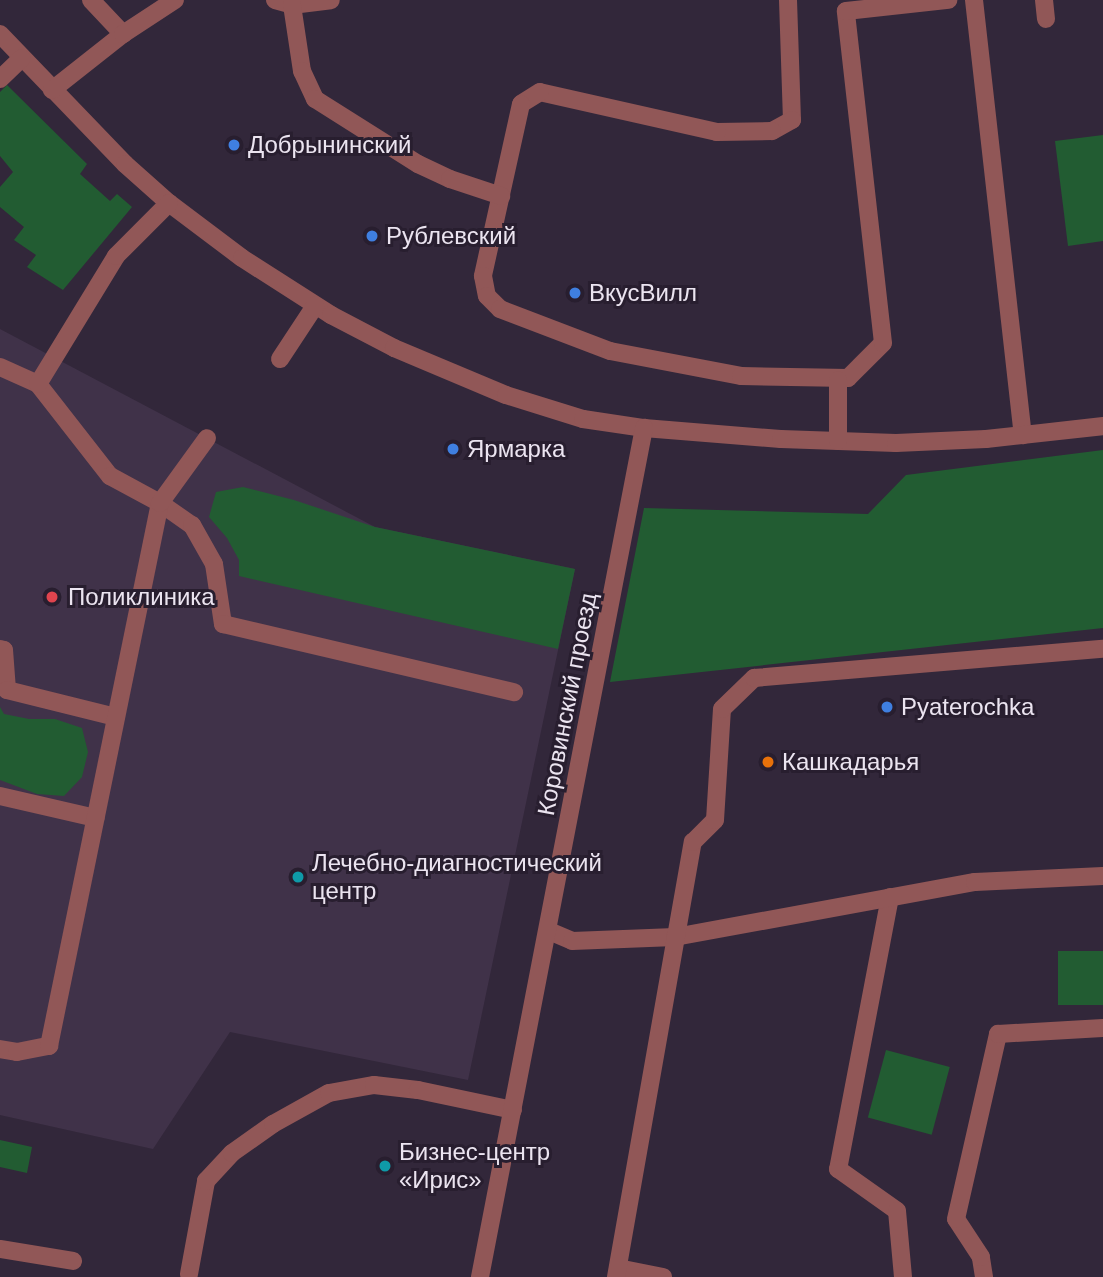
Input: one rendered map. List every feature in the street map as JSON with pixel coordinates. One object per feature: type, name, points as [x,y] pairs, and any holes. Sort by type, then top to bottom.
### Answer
[{"type":"street","points":[[91,0],[123,34]]},
{"type":"street","points":[[52,90],[123,34],[175,0]]},
{"type":"street","points":[[331,0],[283,2],[302,71],[315,99],[418,164],[450,179],[501,196]]},
{"type":"street","points":[[788,0],[792,120],[772,131],[718,132],[540,92],[521,104],[483,276],[487,296],[500,310],[610,351],[741,376],[848,379],[883,342],[846,12],[948,0]]},
{"type":"street","points":[[974,0],[1023,435]]},
{"type":"street","points":[[1044,0],[1046,19]]},
{"type":"street","points":[[0,34],[125,164],[169,203],[242,258],[315,306],[394,348],[506,395],[583,419],[644,428],[838,441],[896,443],[1023,435],[1103,426]]},
{"type":"street","points":[[0,79],[22,58]]},
{"type":"street","points":[[38,384],[116,256],[169,203]]},
{"type":"street","points":[[280,359],[315,306]]},
{"type":"street","points":[[0,367],[38,384],[110,476],[160,502],[192,525],[214,564],[223,624],[514,692]]},
{"type":"street","points":[[838,380],[838,441]]},
{"type":"street","name":"Коровинский проезд","points":[[480,1277],[549,931],[644,428]]},
{"type":"street","points":[[0,1049],[17,1052],[49,1046],[160,502],[206,438]]},
{"type":"street","points":[[0,649],[4,650],[7,690],[116,717]]},
{"type":"street","points":[[663,1277],[617,1272],[693,842],[715,820],[722,709],[754,678],[1103,649]]},
{"type":"street","points":[[0,796],[95,818]]},
{"type":"street","points":[[549,931],[572,942],[675,937],[975,882],[1103,876]]},
{"type":"street","points":[[890,897],[838,1169],[897,1211],[902,1277]]},
{"type":"street","points":[[984,1277],[981,1257],[956,1219],[998,1034],[1103,1028]]},
{"type":"street","points":[[194,1276],[206,1181],[232,1153],[273,1124],[329,1093],[374,1085],[418,1090],[513,1110]]},
{"type":"street","points":[[0,1249],[74,1261]]},
{"type":"shaded area","points":[[0,329],[375,527],[575,569],[468,1080],[230,1032],[153,1149],[0,1115]]},
{"type":"green space","points":[[7,85],[87,164],[80,174],[110,201],[117,194],[132,207],[63,290],[27,267],[36,255],[14,240],[24,227],[0,207],[0,187],[13,172],[0,156],[0,92]]},
{"type":"green space","points":[[1103,135],[1103,241],[1068,246],[1055,141]]},
{"type":"green space","points":[[1103,450],[1103,628],[610,682],[644,508],[868,514],[906,475]]},
{"type":"green space","points":[[243,487],[294,500],[375,527],[575,569],[558,649],[239,576],[239,560],[227,538],[209,517],[216,492]]},
{"type":"green space","points":[[0,707],[4,714],[29,719],[55,719],[82,728],[88,752],[82,777],[64,796],[37,794],[0,780]]},
{"type":"green space","points":[[1058,951],[1103,951],[1103,1005],[1058,1005]]},
{"type":"green space","points":[[886,1050],[950,1067],[932,1135],[868,1118]]},
{"type":"green space","points":[[0,1140],[32,1147],[27,1173],[0,1167]]},
{"type":"place","name":"Добрынинский","points":[[234,145]]},
{"type":"place","name":"Рублевский","points":[[372,236]]},
{"type":"place","name":"ВкусВилл","points":[[575,293]]},
{"type":"place","name":"Ярмарка","points":[[453,449]]},
{"type":"place","name":"Поликлиника","points":[[52,597]]},
{"type":"place","name":"Pyaterochka","points":[[887,707]]},
{"type":"place","name":"Кашкадарья","points":[[768,762]]},
{"type":"place","name":"Лечебно-диагностический центр","points":[[298,877]]},
{"type":"place","name":"Бизнес-центр «Ирис»","points":[[385,1166]]}]
